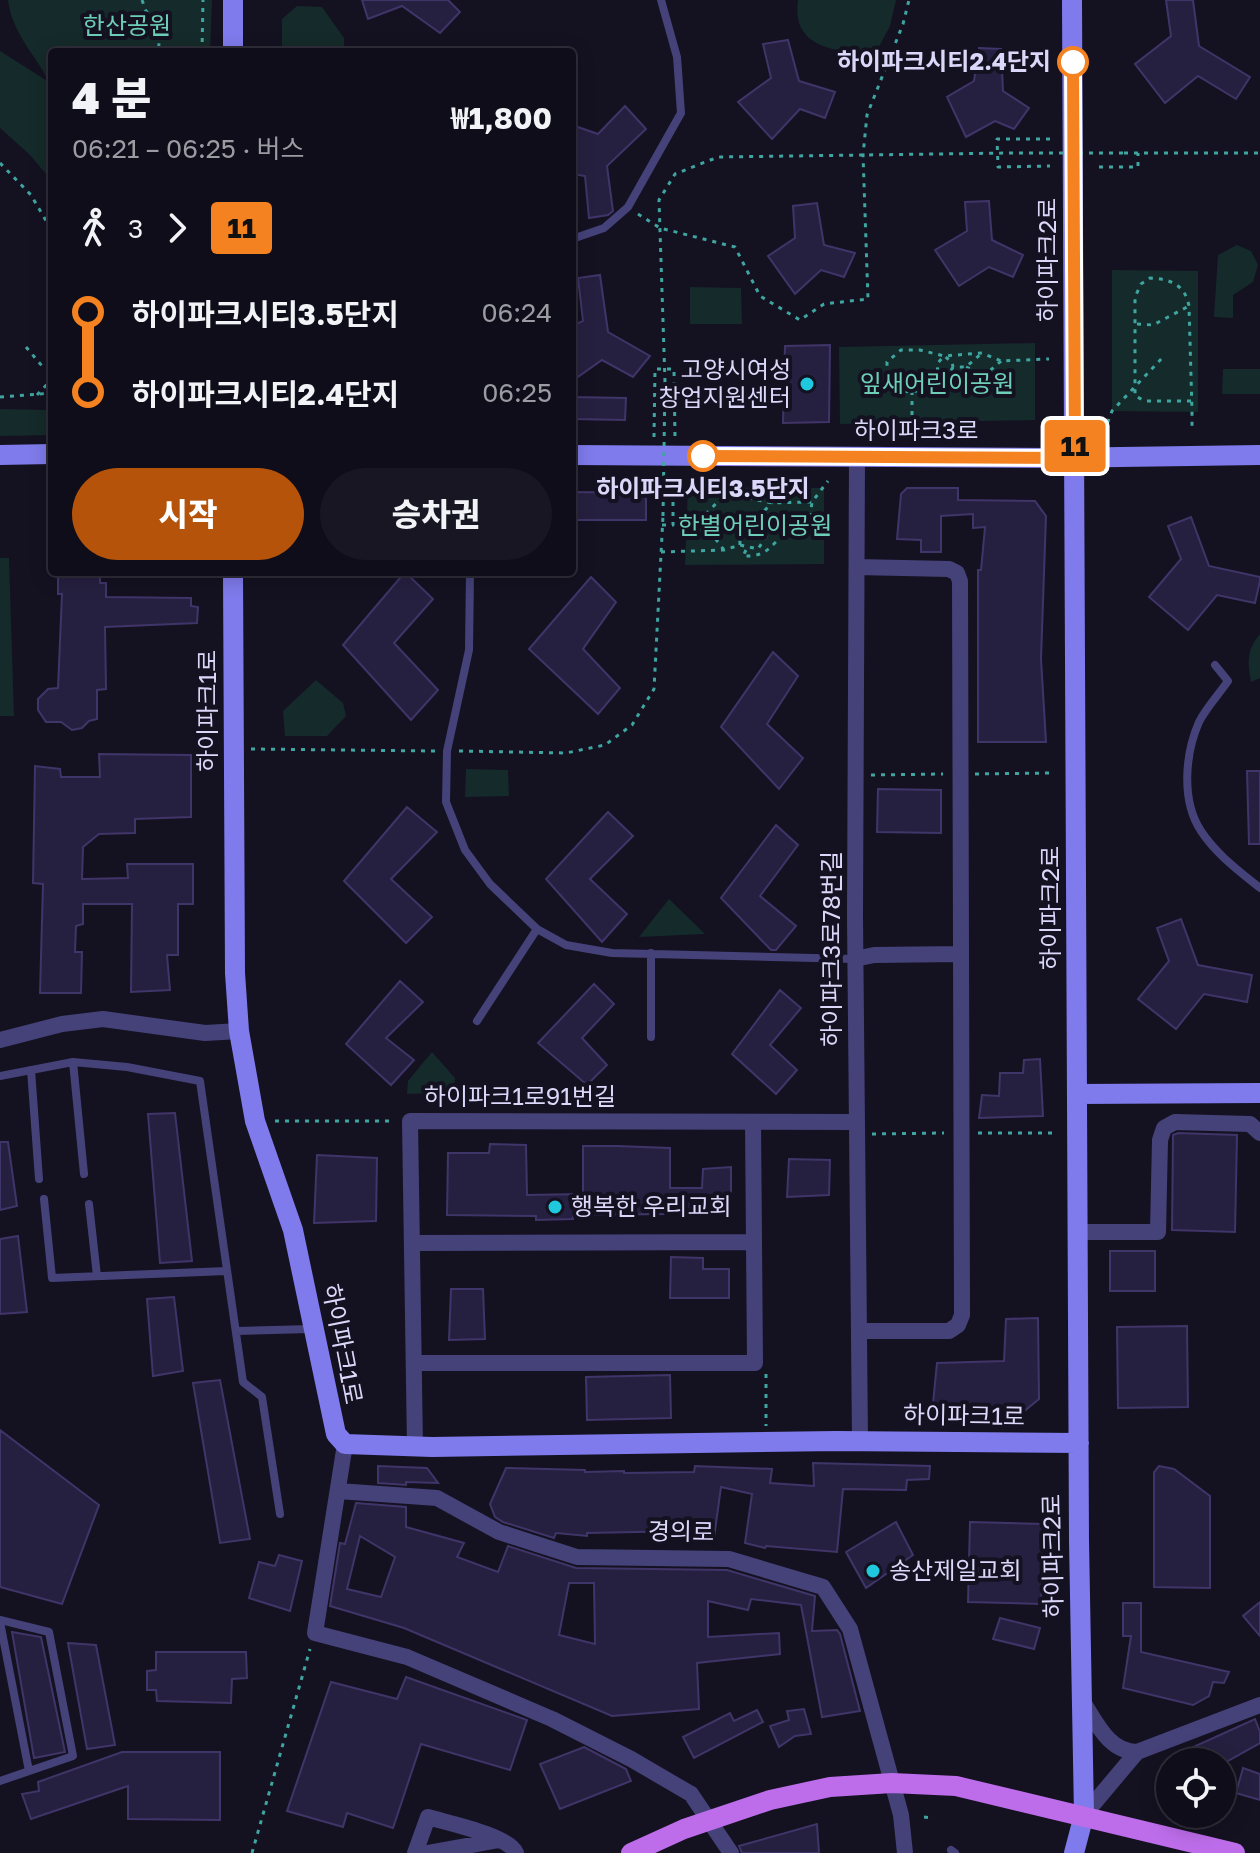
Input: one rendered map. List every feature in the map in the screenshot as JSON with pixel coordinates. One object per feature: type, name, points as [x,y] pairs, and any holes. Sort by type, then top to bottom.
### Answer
[{"type":"main road","points":[[631,1853],[708,1820],[770,1800],[830,1787],[892,1783],[956,1786],[1235,1853]]},
{"type":"street","points":[[233,0],[233,48]]},
{"type":"street","name":"하이파크2로","points":[[1072,0],[1079,1443],[1084,1815],[1074,1853]]},
{"type":"street","points":[[0,455],[48,454]]},
{"type":"street","name":"하이파크3로","points":[[576,455],[1075,458],[1260,455]]},
{"type":"street","name":"하이파크3로78번길","points":[[857,457],[855,959],[860,1441]]},
{"type":"street","points":[[857,567],[949,569],[957,573],[960,581],[962,1315],[958,1325],[949,1331],[860,1331]]},
{"type":"street","name":"하이파크1로","points":[[233,576],[235,973],[239,1031],[255,1121],[293,1230],[332,1426],[345,1444],[415,1447],[860,1441],[1079,1443]]},
{"type":"street","points":[[855,959],[874,955],[960,954]]},
{"type":"street","points":[[0,1040],[62,1024],[103,1019],[205,1033],[239,1031]]},
{"type":"street","points":[[1078,1094],[1260,1093]]},
{"type":"street","name":"하이파크1로91번길","points":[[415,1447],[410,1121],[856,1122]]},
{"type":"street","points":[[414,1363],[755,1363],[753,1122]]},
{"type":"street","points":[[1078,1232],[1158,1232],[1160,1140],[1164,1128],[1175,1122],[1250,1124],[1260,1133]]},
{"type":"street","points":[[413,1243],[754,1242]]},
{"type":"street","points":[[345,1444],[315,1633],[407,1657],[552,1719],[631,1759],[691,1794],[731,1853]]},
{"type":"street","name":"경의로","points":[[338,1491],[437,1498],[499,1532],[577,1557],[729,1559],[823,1587],[850,1629],[901,1815],[905,1853]]},
{"type":"street","points":[[1081,1699],[1107,1738],[1126,1752],[1137,1752],[1260,1705]]},
{"type":"street","points":[[1084,1815],[1137,1752]]},
{"type":"street","points":[[415,1853],[428,1817],[501,1840],[513,1846],[516,1853]]},
{"type":"street","points":[[427,1853],[501,1840]]},
{"type":"lane","points":[[576,238],[604,228],[628,207],[681,113],[677,57],[661,0]]},
{"type":"lane","points":[[470,576],[469,650],[447,751],[446,802],[465,850],[490,884],[537,929],[566,945],[612,953],[855,959]]},
{"type":"lane","points":[[1215,665],[1228,681],[1200,721],[1191,748],[1187,776],[1192,809],[1199,829],[1214,848],[1260,888]]},
{"type":"lane","points":[[477,1021],[537,929]]},
{"type":"lane","points":[[651,953],[651,1037]]},
{"type":"lane","points":[[73,1062],[84,1174]]},
{"type":"lane","points":[[0,1076],[73,1062],[127,1067],[200,1081],[243,1382],[262,1397],[280,1514]]},
{"type":"lane","points":[[31,1070],[39,1179]]},
{"type":"lane","points":[[44,1199],[52,1278],[227,1271]]},
{"type":"lane","points":[[89,1204],[97,1276]]},
{"type":"lane","points":[[236,1331],[312,1328]]},
{"type":"lane","points":[[0,1781],[73,1756],[49,1632],[0,1621],[29,1771]]},
{"type":"path","points":[[142,0],[146,11],[161,27],[158,48]]},
{"type":"path","points":[[202,48],[203,0]]},
{"type":"path","points":[[628,207],[660,228],[735,247],[760,296],[800,320],[824,304],[868,299],[863,155],[867,115],[903,24],[909,0]]},
{"type":"path","points":[[1050,139],[997,139],[998,167],[1050,166]]},
{"type":"path","points":[[1099,167],[1138,167],[1138,153]]},
{"type":"path","points":[[250,749],[566,753],[605,745],[632,725],[654,689],[663,516],[665,382],[659,200],[675,174],[718,157],[1260,153]]},
{"type":"path","points":[[0,163],[31,195],[48,224]]},
{"type":"path","points":[[1191,401],[1145,401],[1135,396],[1135,297],[1141,284],[1150,278],[1177,284],[1187,294],[1189,306],[1192,429]]},
{"type":"path","points":[[1137,324],[1153,325],[1189,306]]},
{"type":"path","points":[[26,347],[42,366],[48,366]]},
{"type":"path","points":[[1001,361],[985,375],[912,391],[901,392],[887,380],[887,362],[901,350],[920,350],[944,356],[982,353],[1001,361],[1049,359]]},
{"type":"path","points":[[966,367],[982,353]]},
{"type":"path","points":[[944,356],[953,367],[945,382]]},
{"type":"path","points":[[944,356],[937,364],[938,373],[945,382]]},
{"type":"path","points":[[1104,432],[1112,411],[1164,356]]},
{"type":"path","points":[[953,367],[966,367],[985,375]]},
{"type":"path","points":[[654,437],[655,369],[674,369],[675,437]]},
{"type":"path","points":[[37,395],[48,383]]},
{"type":"path","points":[[912,391],[912,435]]},
{"type":"path","points":[[0,397],[48,394]]},
{"type":"path","points":[[662,525],[673,525],[673,476]]},
{"type":"path","points":[[746,549],[743,556],[758,556],[767,552],[788,530],[799,531],[810,518],[812,502],[828,481]]},
{"type":"path","points":[[724,550],[709,530],[708,512],[723,496],[772,503],[812,502]]},
{"type":"path","points":[[740,545],[746,549],[758,549],[766,537],[763,512],[772,503]]},
{"type":"path","points":[[740,545],[744,527],[764,521]]},
{"type":"path","points":[[661,552],[724,550],[740,545]]},
{"type":"path","points":[[969,774],[1051,773]]},
{"type":"path","points":[[869,775],[951,774]]},
{"type":"path","points":[[269,1121],[391,1121]]},
{"type":"path","points":[[872,1134],[952,1133]]},
{"type":"path","points":[[971,1133],[1056,1133]]},
{"type":"path","points":[[766,1374],[766,1433]]},
{"type":"path","points":[[252,1853],[315,1633]]},
{"type":"path","points":[[924,1817],[934,1818]]},
{"type":"green space","name":"한산공원","points":[[8,0],[212,0],[210,48],[48,48],[48,80],[10,12]]},
{"type":"green space","points":[[798,0],[896,0],[890,26],[874,56],[832,49],[809,38],[798,17]]},
{"type":"green space","points":[[297,6],[322,7],[344,38],[344,48],[282,48],[282,19]]},
{"type":"green space","points":[[0,51],[48,81],[48,176],[0,128]]},
{"type":"green space","points":[[1237,245],[1251,251],[1258,265],[1253,282],[1233,295],[1233,318],[1214,317],[1218,255]]},
{"type":"green space","points":[[1112,270],[1198,271],[1198,412],[1112,411]]},
{"type":"green space","points":[[690,287],[741,288],[742,324],[690,324]]},
{"type":"green space","name":"잎새어린이공원","points":[[1035,343],[1035,420],[840,424],[839,347]]},
{"type":"green space","points":[[1223,369],[1260,369],[1260,394],[1222,394]]},
{"type":"green space","points":[[0,409],[48,410],[48,435],[0,436]]},
{"type":"green space","name":"한별어린이공원","points":[[688,487],[824,488],[824,564],[685,565]]},
{"type":"green space","points":[[0,558],[9,558],[14,716],[0,716]]},
{"type":"green space","points":[[1260,634],[1260,678],[1251,682],[1249,656]]},
{"type":"green space","points":[[316,680],[343,703],[346,716],[327,736],[285,736],[283,711]]},
{"type":"green space","points":[[466,769],[508,770],[509,796],[465,797]]},
{"type":"green space","points":[[669,899],[705,934],[639,937]]},
{"type":"green space","points":[[432,1052],[455,1078],[454,1092],[407,1094],[408,1081]]},
{"type":"building","points":[[362,0],[448,0],[460,12],[440,33],[402,6],[368,19]]},
{"type":"building","points":[[1166,0],[1193,0],[1199,46],[1250,77],[1236,99],[1198,76],[1165,103],[1135,64],[1171,36]]},
{"type":"building","points":[[788,40],[799,81],[835,92],[825,118],[800,109],[772,139],[738,102],[771,78],[763,44]]},
{"type":"building","points":[[979,48],[1001,49],[1003,91],[1029,108],[1014,129],[995,121],[966,137],[947,97],[974,81]]},
{"type":"building","points":[[625,106],[646,129],[607,166],[613,211],[608,215],[589,218],[585,176],[576,175],[576,126],[598,134]]},
{"type":"building","points":[[989,201],[992,240],[1023,255],[1013,277],[989,267],[959,286],[935,250],[967,231],[965,202]]},
{"type":"building","points":[[817,203],[824,245],[855,253],[844,277],[821,270],[795,294],[768,256],[795,238],[793,206]]},
{"type":"building","points":[[600,275],[608,332],[650,356],[633,377],[602,360],[576,378],[576,324],[583,321],[578,278]]},
{"type":"building","name":"고양시여성 창업지원센터","points":[[830,345],[829,422],[783,423],[785,346]]},
{"type":"building","points":[[576,397],[626,398],[625,420],[576,419]]},
{"type":"building","points":[[907,488],[958,488],[958,500],[1035,501],[1046,516],[1041,659],[1046,742],[978,742],[978,570],[981,570],[985,527],[973,528],[973,514],[941,516],[941,552],[921,552],[921,540],[897,539],[901,494]]},
{"type":"building","points":[[576,492],[646,493],[646,520],[576,520]]},
{"type":"building","points":[[1191,517],[1209,566],[1260,577],[1260,581],[1255,603],[1217,595],[1188,630],[1149,597],[1181,559],[1168,526]]},
{"type":"building","points":[[58,576],[100,576],[100,583],[106,583],[106,597],[191,598],[191,606],[198,607],[197,623],[105,627],[106,689],[97,690],[97,719],[72,730],[61,722],[46,722],[38,710],[38,699],[48,689],[58,688],[62,594],[58,594]]},
{"type":"building","points":[[402,576],[409,576],[433,599],[394,643],[438,690],[411,720],[343,645]]},
{"type":"building","points":[[591,577],[616,602],[583,649],[620,688],[598,714],[529,649]]},
{"type":"building","points":[[773,652],[798,676],[767,724],[803,758],[779,789],[721,727]]},
{"type":"building","points":[[99,754],[191,755],[191,817],[135,819],[135,833],[99,834],[83,847],[82,879],[128,878],[127,864],[193,864],[193,904],[178,904],[178,955],[167,955],[170,990],[131,992],[132,904],[83,904],[83,924],[76,926],[75,952],[82,952],[81,993],[40,993],[43,884],[33,883],[35,766],[60,769],[61,777],[100,777]]},
{"type":"building","points":[[1247,771],[1260,771],[1260,844],[1249,844]]},
{"type":"building","points":[[878,789],[941,790],[941,833],[877,832]]},
{"type":"building","points":[[407,807],[437,832],[391,879],[432,917],[406,943],[344,881]]},
{"type":"building","points":[[608,812],[633,836],[590,879],[627,914],[602,942],[546,879]]},
{"type":"building","points":[[776,825],[798,845],[760,896],[796,926],[776,950],[771,950],[721,898]]},
{"type":"building","points":[[1181,919],[1198,965],[1252,975],[1247,1002],[1204,994],[1176,1029],[1138,999],[1169,961],[1157,928]]},
{"type":"building","points":[[400,981],[423,1002],[386,1038],[414,1060],[391,1085],[346,1044]]},
{"type":"building","points":[[594,984],[614,1004],[582,1038],[607,1065],[587,1085],[538,1043]]},
{"type":"building","points":[[780,990],[801,1008],[770,1045],[797,1070],[776,1094],[732,1054]]},
{"type":"building","points":[[1040,1059],[1043,1116],[979,1118],[982,1095],[999,1096],[1000,1073],[1023,1073],[1024,1060]]},
{"type":"building","points":[[175,1113],[192,1261],[160,1263],[148,1114]]},
{"type":"building","points":[[1173,1135],[1237,1135],[1235,1232],[1172,1230]]},
{"type":"building","points":[[0,1142],[8,1142],[17,1206],[0,1210]]},
{"type":"building","points":[[490,1144],[526,1145],[527,1195],[583,1194],[583,1146],[617,1146],[670,1148],[670,1188],[702,1188],[703,1169],[731,1167],[731,1200],[716,1210],[670,1211],[670,1214],[573,1215],[573,1219],[536,1220],[536,1216],[447,1215],[448,1153],[489,1153]]},
{"type":"building","points":[[317,1155],[377,1158],[376,1221],[314,1223]]},
{"type":"building","points":[[789,1159],[830,1160],[829,1195],[787,1197]]},
{"type":"building","points":[[18,1236],[27,1312],[0,1314],[0,1239]]},
{"type":"building","points":[[1110,1251],[1155,1251],[1155,1291],[1110,1291]]},
{"type":"building","points":[[671,1257],[703,1258],[703,1269],[729,1269],[729,1298],[670,1298]]},
{"type":"building","points":[[451,1289],[483,1289],[485,1339],[449,1340]]},
{"type":"building","points":[[174,1297],[183,1371],[153,1376],[147,1299]]},
{"type":"building","points":[[1038,1318],[1039,1399],[1022,1413],[932,1413],[937,1363],[1004,1361],[1006,1319]]},
{"type":"building","points":[[1187,1326],[1188,1407],[1118,1408],[1117,1327]]},
{"type":"building","points":[[670,1375],[671,1418],[587,1420],[586,1377]]},
{"type":"building","points":[[220,1380],[250,1539],[220,1543],[193,1383]]},
{"type":"building","points":[[0,1430],[99,1505],[62,1604],[0,1587]]},
{"type":"building","points":[[813,1463],[930,1466],[929,1479],[907,1480],[906,1490],[843,1489],[837,1552],[765,1548],[745,1543],[752,1494],[721,1487],[714,1538],[686,1534],[687,1531],[587,1533],[587,1536],[556,1533],[554,1538],[503,1522],[495,1517],[490,1504],[506,1468],[624,1473],[694,1472],[695,1466],[772,1469],[770,1483],[814,1486]]},
{"type":"building","points":[[378,1466],[427,1468],[438,1483],[378,1483]]},
{"type":"building","points":[[1159,1466],[1174,1469],[1210,1496],[1210,1588],[1154,1587],[1154,1472]]},
{"type":"building","points":[[356,1503],[406,1507],[406,1527],[464,1543],[457,1557],[498,1572],[508,1546],[576,1568],[727,1570],[815,1596],[812,1631],[837,1630],[840,1634],[860,1711],[822,1717],[801,1605],[751,1599],[748,1610],[708,1601],[708,1637],[779,1633],[780,1654],[697,1663],[699,1709],[612,1716],[404,1628],[330,1606],[340,1543],[345,1544]],"holes":[[[360,1536],[395,1557],[381,1597],[347,1589]],[[569,1583],[594,1583],[595,1644],[559,1635]]]},
{"type":"building","name":"송산제일교회","points":[[896,1522],[913,1555],[866,1588],[846,1552]]},
{"type":"building","points":[[970,1522],[1043,1524],[1041,1604],[968,1602]]},
{"type":"building","points":[[279,1555],[302,1561],[290,1611],[249,1598],[259,1562],[275,1566]]},
{"type":"building","points":[[1260,1602],[1260,1636],[1243,1616]]},
{"type":"building","points":[[1123,1603],[1141,1603],[1141,1652],[1229,1672],[1224,1683],[1213,1682],[1209,1696],[1193,1705],[1123,1688],[1131,1636],[1123,1636]]},
{"type":"building","points":[[1000,1618],[1040,1628],[1034,1649],[993,1639]]},
{"type":"building","points":[[12,1632],[41,1637],[65,1752],[34,1758]]},
{"type":"building","points":[[68,1643],[96,1645],[115,1745],[87,1749]]},
{"type":"building","points":[[156,1652],[246,1652],[247,1678],[232,1679],[231,1703],[157,1701],[156,1690],[147,1690],[147,1671],[156,1670]]},
{"type":"building","points":[[406,1677],[527,1720],[510,1770],[421,1744],[393,1828],[347,1813],[343,1827],[287,1811],[331,1682],[397,1699]]},
{"type":"building","points":[[804,1709],[811,1734],[795,1736],[779,1747],[770,1726],[789,1720],[787,1711]]},
{"type":"building","points":[[757,1710],[763,1722],[694,1758],[683,1737],[730,1713],[734,1721]]},
{"type":"building","points":[[1255,1719],[1260,1732],[1260,1743],[1236,1756],[1236,1748],[1191,1748]]},
{"type":"building","points":[[584,1747],[626,1769],[631,1781],[560,1809],[540,1764]]},
{"type":"building","points":[[122,1752],[220,1752],[220,1820],[128,1819],[128,1786],[31,1819],[22,1794],[39,1791],[38,1782]]},
{"type":"building","points":[[1243,1768],[1260,1774],[1260,1800],[1236,1793]]},
{"type":"building","points":[[817,1824],[819,1853],[742,1853],[739,1846]]},
{"type":"bus line","name":"11","points":[[703,456],[1075,458],[1073,62]]},
{"type":"place","name":"하이파크시티2.4단지","points":[[1073,62]]},
{"type":"place","name":"고양시여성 창업지원센터","points":[[807,384]]},
{"type":"place","name":"하이파크시티3.5단지","points":[[703,456]]},
{"type":"place","name":"행복한 우리교회","points":[[555,1207]]},
{"type":"place","name":"송산제일교회","points":[[873,1571]]}]
